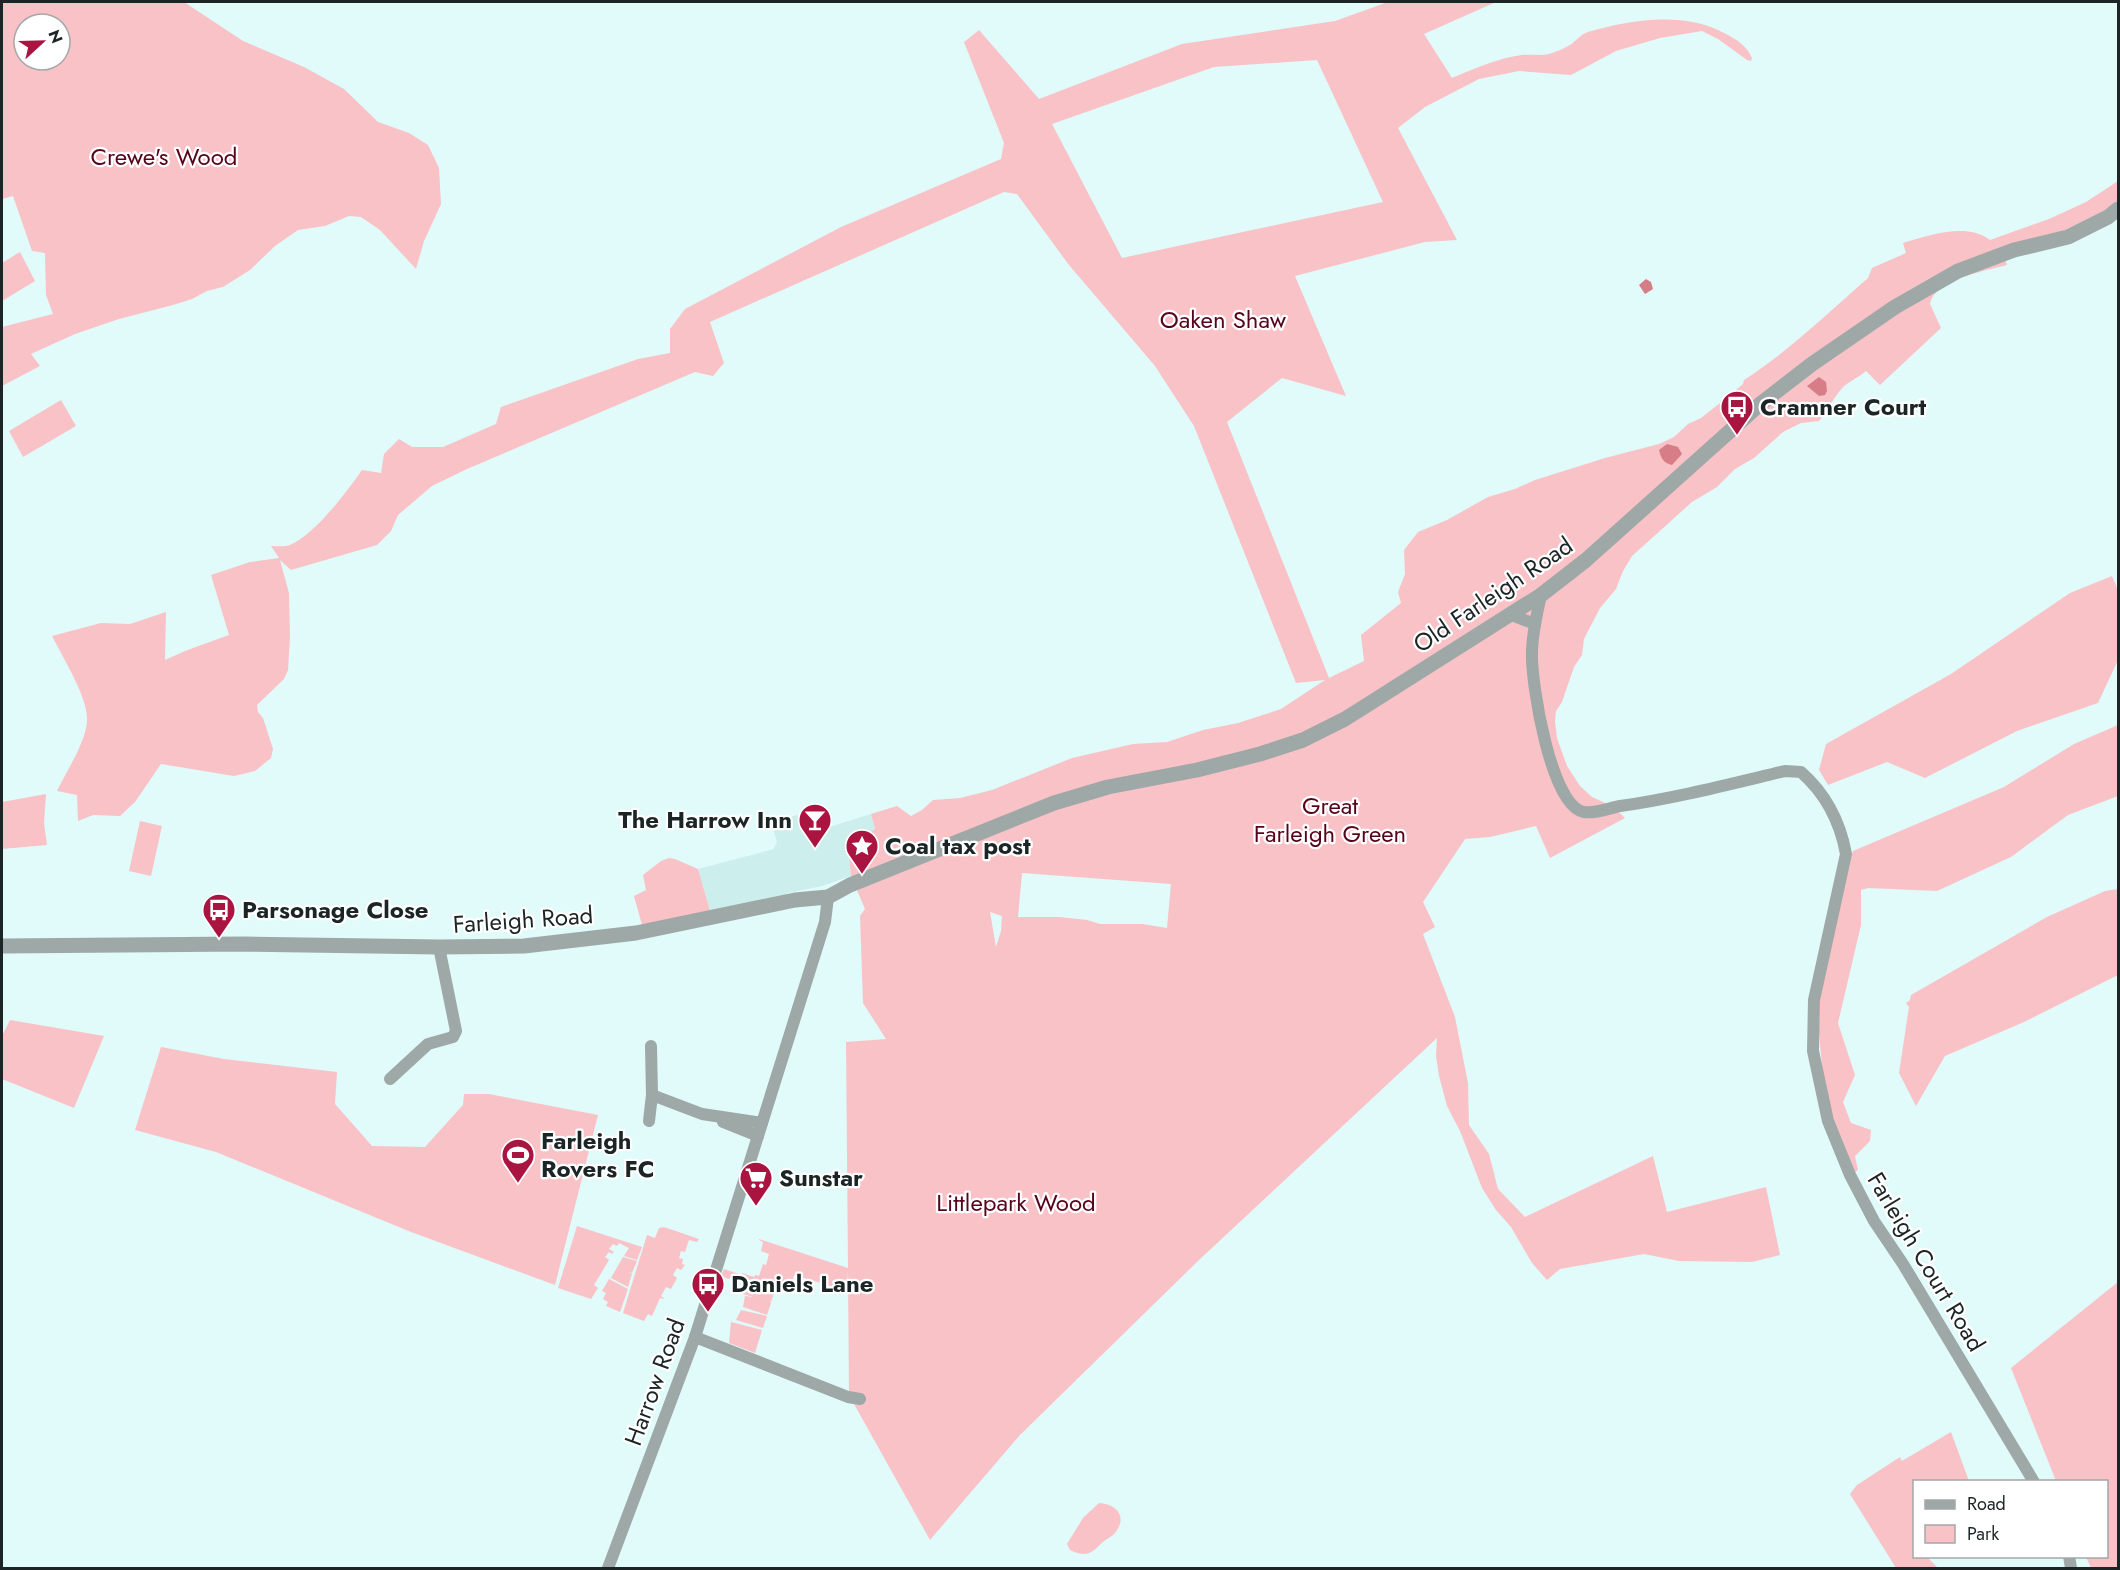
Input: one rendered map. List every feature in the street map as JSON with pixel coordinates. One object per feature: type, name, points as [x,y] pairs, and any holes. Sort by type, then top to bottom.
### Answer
[{"type":"street","name":"Old Farleigh Road","points":[[828,897],[850,885],[1054,803],[1108,787],[1197,770],[1250,756],[1302,740],[1345,719],[1541,595],[1586,560],[1759,405],[1812,364],[1895,307],[1958,271],[2014,250],[2068,237],[2108,218],[2118,209]]},
{"type":"street","name":"Farleigh Court Road","points":[[1541,595],[1532,645],[1533,680],[1545,746],[1572,806],[1582,812],[1593,812],[1651,802],[1785,771],[1801,772],[1819,791],[1829,806],[1842,831],[1846,854],[1814,1000],[1813,1050],[1828,1120],[1850,1175],[1874,1221],[1903,1264],[2033,1480]]},
{"type":"street","points":[[1511,615],[1534,624]]},
{"type":"street","name":"Farleigh Road","points":[[2,946],[244,944],[524,946],[601,938],[674,926],[795,900],[828,897]]},
{"type":"street","name":"Harrow Road","points":[[608,1569],[695,1337],[825,922],[828,897]]},
{"type":"street","points":[[390,1079],[428,1044],[453,1037],[456,1031],[440,947]]},
{"type":"street","points":[[649,1121],[652,1095],[651,1046]]},
{"type":"street","points":[[652,1095],[758,1136]]},
{"type":"street","points":[[702,1114],[762,1123]]},
{"type":"street","points":[[695,1337],[848,1397],[860,1399]]},
{"type":"shaded area","points":[[1646,279],[1651,282],[1653,289],[1645,294],[1639,285]]},
{"type":"shaded area","points":[[1819,377],[1826,382],[1827,391],[1825,395],[1819,396],[1807,386]]},
{"type":"shaded area","points":[[1667,444],[1678,447],[1682,454],[1672,465],[1663,460],[1659,450]]},
{"type":"shaded area","points":[[820,809],[826,828],[871,814],[875,829],[848,847],[851,876],[822,886],[787,893],[785,897],[711,914],[698,869],[774,849],[777,842],[771,822]]},
{"type":"green space","name":"Crewe's Wood","points":[[2,2],[184,2],[243,41],[304,67],[344,89],[378,122],[409,133],[428,145],[439,168],[441,204],[424,241],[416,269],[380,230],[361,217],[349,216],[325,226],[298,230],[275,246],[250,270],[223,287],[207,291],[192,299],[75,334],[31,354],[40,366],[2,386],[2,327],[53,314],[46,295],[45,253],[32,251],[13,196],[2,199]]},
{"type":"green space","points":[[1388,2],[1496,2],[1424,34],[1452,78],[1504,59],[1552,53],[1570,45],[1588,32],[1640,21],[1676,20],[1710,27],[1738,41],[1752,58],[1751,61],[1747,60],[1718,39],[1702,31],[1660,38],[1616,51],[1571,75],[1519,71],[1479,79],[1425,107],[1398,128],[1457,240],[1425,242],[1295,276],[1346,396],[1282,378],[1227,422],[1329,678],[1364,661],[1361,635],[1401,603],[1398,592],[1405,574],[1404,550],[1418,532],[1447,520],[1488,497],[1605,458],[1659,444],[1674,437],[1688,424],[1701,418],[1729,396],[1743,384],[1744,380],[1808,331],[1868,278],[1872,268],[1906,253],[1903,243],[1936,234],[1959,231],[1981,235],[1990,240],[2049,219],[2086,202],[2118,181],[2118,202],[2005,260],[2007,265],[1962,277],[1941,288],[1934,295],[1930,304],[1941,328],[1880,385],[1866,371],[1848,383],[1819,421],[1801,423],[1783,432],[1754,458],[1735,469],[1717,487],[1692,502],[1632,556],[1616,589],[1600,608],[1584,639],[1582,655],[1574,667],[1562,702],[1556,711],[1555,721],[1557,738],[1567,766],[1580,786],[1592,797],[1614,807],[1625,818],[1550,858],[1536,826],[1490,837],[1465,839],[1423,902],[1435,927],[1423,934],[1455,1017],[1468,1083],[1469,1125],[1489,1154],[1498,1189],[1525,1217],[1653,1156],[1667,1212],[1766,1187],[1780,1255],[1752,1262],[1679,1261],[1644,1254],[1560,1269],[1547,1280],[1532,1263],[1511,1227],[1496,1210],[1482,1188],[1460,1131],[1447,1106],[1436,1056],[1437,1038],[1199,1260],[1019,1436],[930,1540],[849,1395],[848,1270],[847,1291],[794,1275],[789,1291],[776,1287],[771,1302],[769,1301],[771,1303],[767,1315],[743,1307],[745,1296],[753,1297],[740,1293],[746,1279],[731,1277],[729,1279],[721,1276],[724,1269],[742,1275],[742,1273],[754,1277],[759,1276],[763,1264],[766,1265],[769,1254],[761,1251],[763,1242],[759,1239],[848,1268],[846,1042],[886,1039],[863,1003],[860,916],[865,909],[851,876],[848,847],[875,829],[871,814],[897,806],[911,816],[933,800],[960,798],[992,790],[1072,758],[1133,744],[1167,742],[1203,730],[1238,723],[1281,709],[1325,680],[1296,683],[1194,426],[1155,366],[1069,265],[1017,194],[1004,192],[710,322],[724,363],[713,376],[695,372],[432,486],[398,515],[391,531],[377,545],[291,570],[280,560],[289,593],[288,670],[284,679],[257,705],[273,749],[271,758],[255,771],[234,776],[161,764],[135,802],[120,816],[93,815],[78,821],[77,795],[57,791],[84,736],[86,709],[79,688],[52,636],[101,623],[130,624],[166,612],[165,660],[229,635],[211,575],[250,562],[279,558],[271,546],[290,545],[309,532],[339,501],[362,470],[381,473],[384,454],[399,439],[412,447],[443,447],[496,424],[501,407],[638,359],[670,353],[670,329],[685,309],[841,227],[1001,159],[1004,143],[964,42],[979,30],[1039,99],[1182,44],[1335,21]],"holes":[[[1317,60],[1383,202],[1122,258],[1052,124],[1214,67]],[[1022,873],[1171,884],[1167,928],[1142,924],[1100,924],[1059,917],[1018,917]],[[990,912],[1002,916],[1001,931],[996,947]]]},
{"type":"green space","points":[[20,252],[35,281],[2,301],[2,263]]},
{"type":"green space","points":[[61,400],[76,426],[23,457],[9,431]]},
{"type":"green space","points":[[2112,576],[2118,590],[2118,660],[2098,703],[2017,731],[1925,778],[1887,762],[1828,785],[1819,770],[1826,744],[1951,674],[2070,593]]},
{"type":"green space","points":[[2118,725],[2118,796],[2068,815],[2011,857],[1937,891],[1868,888],[1861,890],[1861,925],[1838,1023],[1855,1075],[1843,1102],[1851,1123],[1871,1130],[1870,1141],[1855,1156],[1858,1170],[1853,1174],[1834,1123],[1823,1078],[1819,1032],[1820,993],[1840,896],[1853,851],[2004,787],[2074,744]]},
{"type":"green space","points":[[46,794],[44,823],[47,845],[2,849],[2,802]]},
{"type":"green space","points":[[140,821],[162,826],[151,876],[129,871]]},
{"type":"green space","points":[[669,858],[698,869],[711,914],[642,925],[634,896],[646,890],[643,875],[661,861]]},
{"type":"green space","points":[[2118,889],[2118,975],[2024,1022],[1945,1056],[1916,1106],[1899,1073],[1909,1007],[1906,1003],[1910,1000],[1911,995],[2047,917],[2105,891]]},
{"type":"green space","points":[[10,1020],[104,1036],[74,1108],[2,1079],[2,1036]]},
{"type":"green space","points":[[161,1047],[224,1059],[337,1072],[335,1104],[372,1146],[425,1147],[463,1105],[464,1094],[489,1094],[598,1115],[555,1285],[411,1232],[216,1152],[135,1130]]},
{"type":"green space","points":[[577,1226],[642,1247],[637,1260],[624,1256],[629,1248],[619,1243],[617,1246],[613,1244],[609,1249],[614,1252],[612,1254],[609,1252],[605,1257],[609,1260],[594,1285],[598,1288],[591,1299],[558,1288]]},
{"type":"green space","points":[[664,1227],[699,1239],[697,1242],[689,1240],[685,1252],[681,1251],[679,1258],[683,1259],[682,1264],[685,1265],[681,1270],[677,1268],[673,1275],[677,1278],[671,1289],[666,1287],[661,1296],[665,1299],[660,1298],[652,1316],[648,1314],[644,1321],[623,1313],[647,1235],[655,1238],[659,1228]]},
{"type":"green space","points":[[623,1257],[637,1261],[632,1273],[628,1272],[632,1274],[628,1287],[611,1278]]},
{"type":"green space","points":[[609,1279],[628,1289],[620,1312],[606,1306],[608,1302],[603,1299],[606,1293],[602,1291]]},
{"type":"green space","points":[[2118,1282],[2118,1568],[2091,1568],[2086,1558],[2108,1558],[2108,1480],[2056,1480],[2011,1368]]},
{"type":"green space","points":[[741,1310],[767,1316],[763,1328],[736,1320]]},
{"type":"green space","points":[[731,1322],[762,1330],[755,1353],[729,1343]]},
{"type":"green space","points":[[1951,1432],[1969,1480],[1913,1480],[1913,1558],[1928,1558],[1938,1568],[1896,1568],[1850,1494],[1857,1485],[1900,1457],[1902,1461]]},
{"type":"green space","points":[[1099,1503],[1118,1511],[1121,1520],[1116,1532],[1090,1553],[1080,1554],[1070,1550],[1067,1544],[1083,1518]]},
{"type":"place","name":"Cramner Court","points":[[1737,436]]},
{"type":"place","name":"The Harrow Inn","points":[[815,849]]},
{"type":"place","name":"Coal tax post","points":[[862,875]]},
{"type":"place","name":"Parsonage Close","points":[[219,939]]},
{"type":"place","name":"Farleigh Rovers FC","points":[[518,1184]]},
{"type":"place","name":"Sunstar","points":[[756,1207]]},
{"type":"place","name":"Daniels Lane","points":[[708,1313]]},
{"type":"park label","name":"Oaken Shaw","points":[[1223,320]]},
{"type":"park label","name":"Great Farleigh Green","points":[[1330,820]]},
{"type":"park label","name":"Littlepark Wood","points":[[1016,1203]]}]
